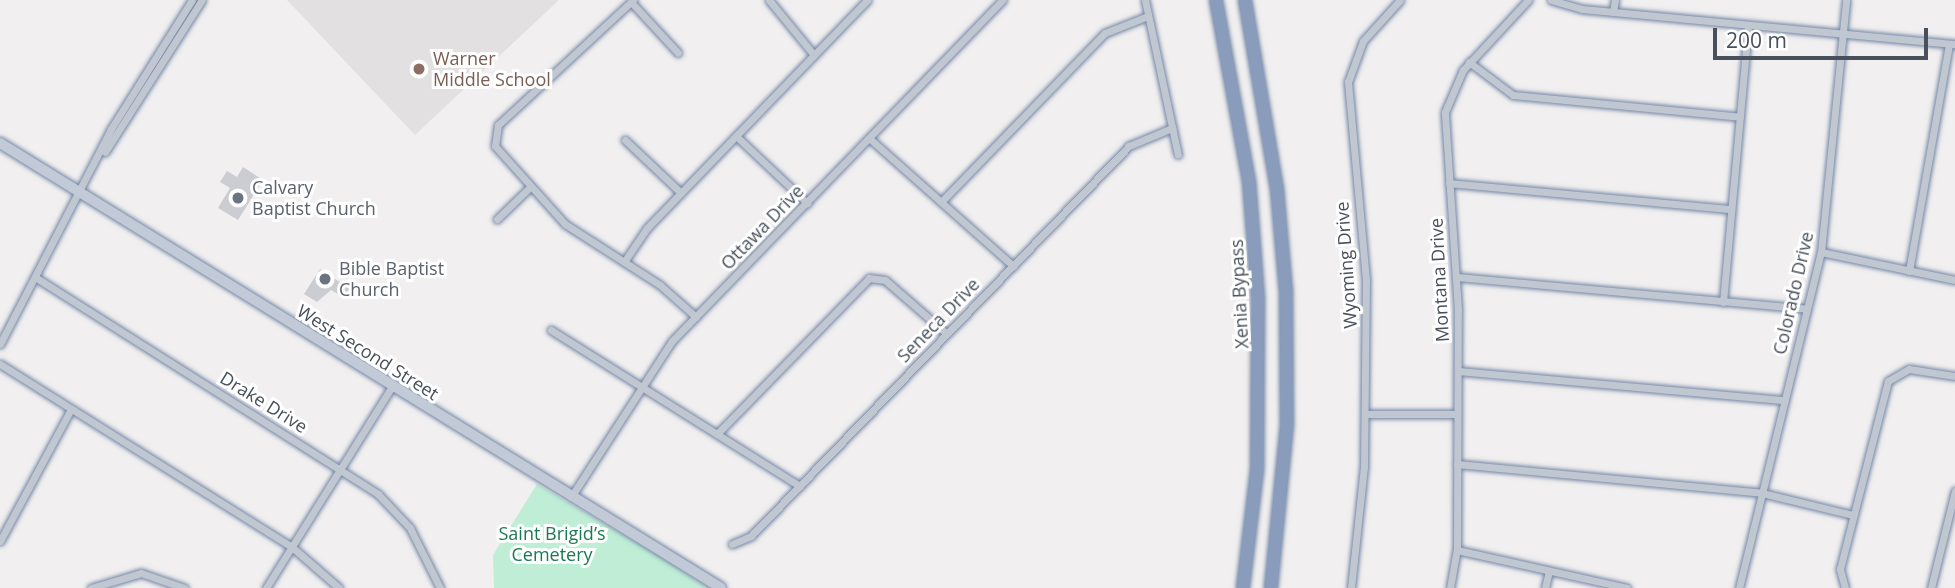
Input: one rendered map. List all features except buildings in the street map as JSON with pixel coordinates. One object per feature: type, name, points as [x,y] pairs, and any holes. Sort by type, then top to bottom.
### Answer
[{"type":"highway","name":"Xenia Bypass","points":[[1216,0],[1249,181],[1258,299],[1259,431],[1243,588]]},
{"type":"highway","points":[[1245,0],[1273,161],[1286,292],[1285,449],[1271,588]]},
{"type":"main road","name":"West Second Street","points":[[0,143],[391,388],[721,588]]},
{"type":"street","points":[[100,158],[110,129],[192,0]]},
{"type":"street","points":[[0,344],[100,158],[202,0]]},
{"type":"street","points":[[769,0],[814,55]]},
{"type":"street","points":[[624,262],[681,193],[867,0]]},
{"type":"street","name":"Ottawa Drive","points":[[571,497],[641,386],[695,317],[1003,0]]},
{"type":"street","points":[[1145,0],[1178,155]]},
{"type":"street","name":"Wyoming Drive","points":[[1351,588],[1365,414],[1366,279],[1348,82],[1363,41],[1400,0]]},
{"type":"street","name":"Montana Drive","points":[[1450,588],[1457,550],[1458,277],[1448,183],[1445,112],[1469,62],[1528,0]]},
{"type":"street","points":[[1551,0],[1614,12],[1952,44],[1909,271]]},
{"type":"street","points":[[1614,12],[1615,0]]},
{"type":"street","name":"Colorado Drive","points":[[1739,588],[1821,252],[1846,0]]},
{"type":"street","points":[[678,53],[632,1],[498,125],[495,136],[498,154],[565,224],[624,262],[695,317]]},
{"type":"street","points":[[941,202],[1105,33],[1148,16]]},
{"type":"street","points":[[1723,302],[1748,25]]},
{"type":"street","points":[[1469,62],[1500,89],[1528,98],[1740,117]]},
{"type":"street","name":"Seneca Drive","points":[[732,544],[751,536],[1129,146],[1172,128]]},
{"type":"street","points":[[736,136],[807,203]]},
{"type":"street","points":[[869,138],[1013,266]]},
{"type":"street","points":[[625,140],[681,193]]},
{"type":"street","points":[[1448,183],[1731,209]]},
{"type":"street","points":[[497,219],[529,188]]},
{"type":"street","points":[[1821,252],[1955,280]]},
{"type":"street","name":"Drake Drive","points":[[35,277],[341,468],[397,513],[427,556],[440,588]]},
{"type":"street","points":[[1458,277],[1807,309]]},
{"type":"street","points":[[717,434],[869,278],[885,280],[947,334]]},
{"type":"street","points":[[551,330],[800,486]]},
{"type":"street","points":[[0,364],[292,547],[339,588]]},
{"type":"street","points":[[1845,588],[1840,569],[1885,388],[1896,373],[1916,368],[1955,376]]},
{"type":"street","points":[[1458,371],[1785,401]]},
{"type":"street","points":[[266,588],[391,388]]},
{"type":"street","points":[[0,541],[71,409]]},
{"type":"street","points":[[1365,414],[1458,414]]},
{"type":"street","points":[[1457,464],[1762,494],[1853,515]]},
{"type":"street","points":[[1931,588],[1955,491]]},
{"type":"street","points":[[1457,550],[1627,588]]},
{"type":"street","points":[[1545,588],[1549,571]]},
{"type":"street","points":[[91,588],[141,573],[184,588]]},
{"type":"shaded area","name":"Warner Middle School","points":[[287,0],[559,0],[415,135]]},
{"type":"green space","name":"Saint Brigid’s Cemetery","points":[[537,484],[709,588],[494,588],[493,555]]},
{"type":"place","name":"Warner Middle School","points":[[419,69]]},
{"type":"place","name":"Calvary Baptist Church","points":[[238,198]]},
{"type":"place","name":"Bible Baptist Church","points":[[325,279]]}]
